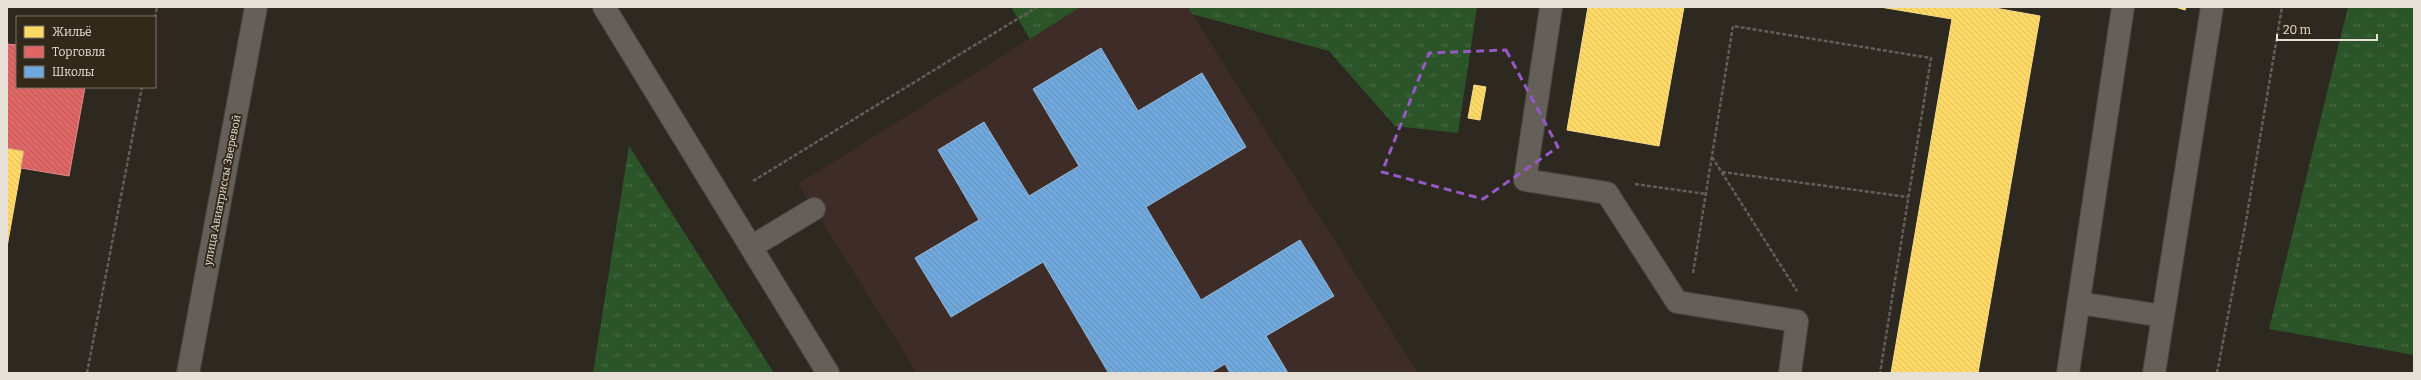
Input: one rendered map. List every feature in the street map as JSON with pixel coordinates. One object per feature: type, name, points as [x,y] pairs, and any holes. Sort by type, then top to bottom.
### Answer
[{"type":"street","name":"улица Авиатриссы Зверевой","points":[[188,373],[256,7]]},
{"type":"street","points":[[604,7],[828,373]]},
{"type":"street","points":[[1551,7],[1525,180],[1607,193],[1677,302],[1797,321],[1790,373]]},
{"type":"street","points":[[2068,373],[2123,7]]},
{"type":"street","points":[[2154,373],[2212,7]]},
{"type":"street","points":[[751,247],[814,209]]},
{"type":"street","points":[[2079,303],[2163,316]]},
{"type":"path","points":[[753,181],[1037,7]]},
{"type":"path","points":[[2217,373],[2246,221],[2282,7]]},
{"type":"path","points":[[1688,304],[1733,26],[1930,58],[1880,373]]},
{"type":"path","points":[[87,373],[142,88]]},
{"type":"path","points":[[1712,156],[1796,289],[1797,321]]},
{"type":"path","points":[[1722,172],[1908,197]]},
{"type":"path","points":[[1607,193],[1635,184],[1706,194]]},
{"type":"highlighted area","points":[[1506,50],[1558,147],[1483,199],[1382,172],[1429,53]]},
{"type":"shaded area","points":[[1080,7],[1188,7],[1418,373],[917,373],[798,184]]},
{"type":"green space","points":[[1011,7],[1080,7],[1030,39]]},
{"type":"green space","points":[[1188,7],[1477,7],[1458,133],[1395,126],[1329,51],[1192,14]]},
{"type":"green space","points":[[2348,7],[2414,7],[2414,355],[2269,329]]},
{"type":"green space","points":[[629,146],[774,373],[593,373]]},
{"type":"building: Жильё","points":[[1588,7],[1684,7],[1659,146],[1567,130]]},
{"type":"building: Жильё","points":[[1880,7],[1989,7],[2040,16],[1978,373],[1891,373],[1952,19]]},
{"type":"building: Жильё","points":[[2175,7],[2186,7],[2185,10]]},
{"type":"building: Жильё","points":[[1474,85],[1486,87],[1480,120],[1468,118]]},
{"type":"building: Жильё","points":[[7,148],[24,151],[7,247]]},
{"type":"building: Торговля","points":[[7,44],[16,45],[16,88],[85,88],[69,176],[21,168],[24,151],[7,148]]},
{"type":"building: Школы","points":[[1101,48],[1138,111],[1202,73],[1246,147],[1146,207],[1201,300],[1300,240],[1334,296],[1266,336],[1288,373],[1230,373],[1225,364],[1210,373],[1106,373],[1108,372],[1043,262],[951,317],[915,258],[979,220],[938,150],[984,122],[1029,196],[1079,166],[1033,89]]}]
